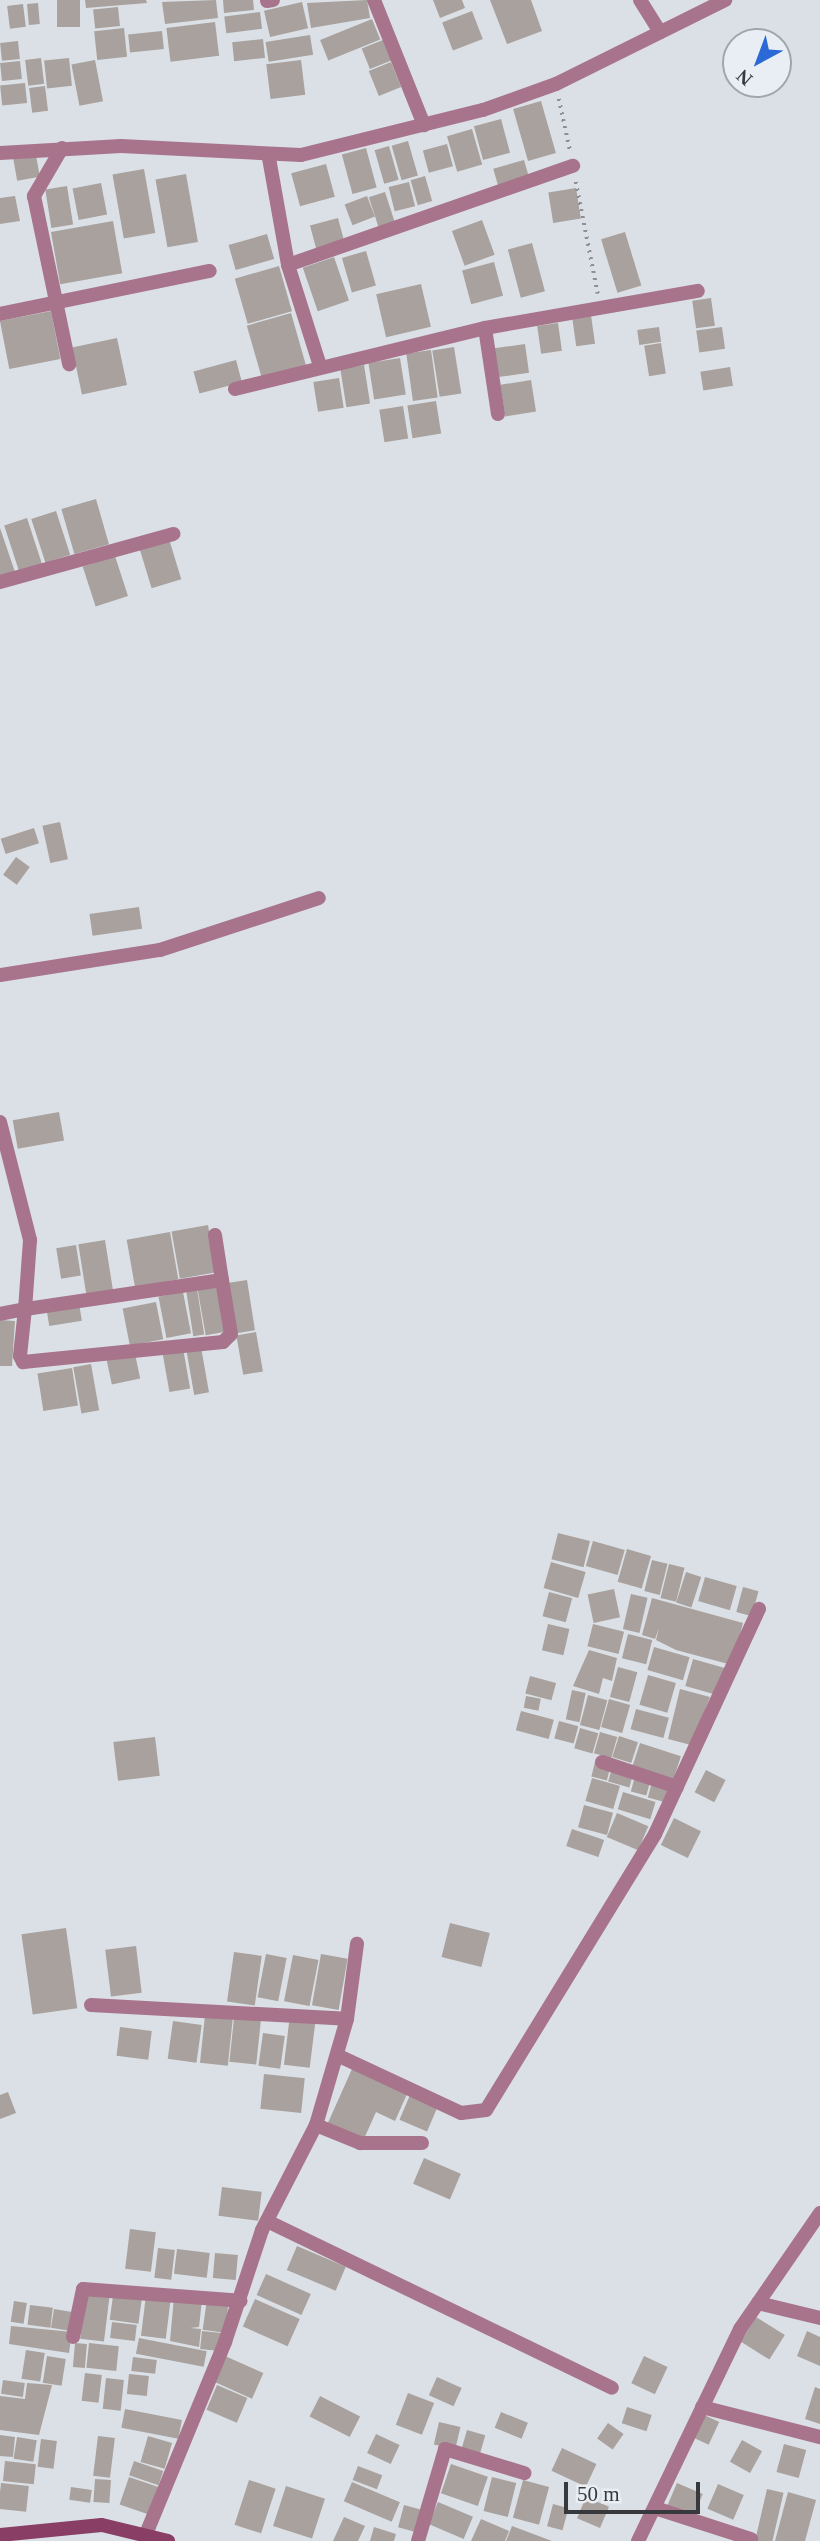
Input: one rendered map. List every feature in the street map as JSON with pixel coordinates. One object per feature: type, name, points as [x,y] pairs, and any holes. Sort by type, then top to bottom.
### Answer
[{"type":"main road","points":[[0,2535],[80,2524],[146,2534],[168,2541]]},
{"type":"street","points":[[374,0],[424,125]]},
{"type":"street","points":[[640,0],[660,32]]},
{"type":"street","points":[[0,153],[62,148],[212,148],[269,158],[424,125],[556,84],[725,0]]},
{"type":"street","points":[[62,148],[34,196],[69,364]]},
{"type":"street","points":[[269,158],[288,265],[320,366]]},
{"type":"street","points":[[288,265],[573,166]]},
{"type":"street","points":[[0,314],[55,305],[211,271]]},
{"type":"street","points":[[236,389],[320,366],[485,328],[600,305],[698,290]]},
{"type":"street","points":[[485,328],[498,414]]},
{"type":"street","points":[[0,582],[173,534]]},
{"type":"street","points":[[0,975],[160,950],[319,898]]},
{"type":"street","points":[[0,1122],[30,1240],[23,1362],[223,1342],[231,1335],[215,1235]]},
{"type":"street","points":[[0,1314],[222,1280]]},
{"type":"street","points":[[339,2056],[461,2113],[482,2114],[613,1907],[677,1787],[759,1609]]},
{"type":"street","points":[[602,1762],[677,1787]]},
{"type":"street","points":[[146,2534],[241,2301],[267,2221],[316,2125],[339,2056],[357,1944]]},
{"type":"street","points":[[91,2005],[347,2019]]},
{"type":"street","points":[[316,2125],[360,2143],[422,2143]]},
{"type":"street","points":[[638,2541],[702,2407],[758,2303],[820,2213]]},
{"type":"street","points":[[267,2221],[612,2388]]},
{"type":"street","points":[[73,2337],[83,2289],[241,2301]]},
{"type":"street","points":[[758,2303],[820,2318]]},
{"type":"street","points":[[702,2407],[820,2437]]},
{"type":"street","points":[[418,2541],[445,2449],[524,2473]]},
{"type":"street","points":[[655,2508],[751,2539]]},
{"type":"path","points":[[556,84],[600,305]]},
{"type":"building","points":[[57,0],[80,0],[80,27],[57,27]]},
{"type":"building","points":[[85,0],[146,0],[147,3],[86,8]]},
{"type":"building","points":[[216,0],[218,18],[165,24],[162,2]]},
{"type":"building","points":[[223,0],[253,0],[254,10],[224,13]]},
{"type":"building","points":[[367,0],[370,18],[311,28],[307,3]]},
{"type":"building","points":[[433,0],[462,0],[465,8],[440,18]]},
{"type":"building","points":[[490,0],[531,0],[542,31],[507,44]]},
{"type":"building","points":[[302,2],[308,28],[270,37],[264,11]]},
{"type":"building","points":[[38,3],[40,24],[29,25],[27,4]]},
{"type":"building","points":[[23,4],[26,27],[10,29],[7,6]]},
{"type":"building","points":[[118,7],[120,26],[95,29],[93,10]]},
{"type":"building","points":[[472,11],[483,39],[453,50],[442,22]]},
{"type":"building","points":[[260,12],[262,29],[226,33],[224,16]]},
{"type":"building","points":[[372,19],[380,39],[328,60],[320,40]]},
{"type":"building","points":[[215,22],[219,56],[171,62],[166,28]]},
{"type":"building","points":[[124,28],[127,57],[97,60],[94,31]]},
{"type":"building","points":[[162,31],[164,49],[130,52],[128,35]]},
{"type":"building","points":[[310,35],[313,55],[269,62],[266,42]]},
{"type":"building","points":[[263,39],[265,58],[234,61],[232,42]]},
{"type":"building","points":[[383,40],[391,60],[370,69],[362,49]]},
{"type":"building","points":[[18,41],[20,59],[2,61],[0,43]]},
{"type":"building","points":[[41,58],[44,84],[28,86],[25,60]]},
{"type":"building","points":[[69,58],[72,86],[47,88],[44,61]]},
{"type":"building","points":[[95,60],[103,101],[79,106],[71,65]]},
{"type":"building","points":[[301,60],[305,95],[271,99],[266,64]]},
{"type":"building","points":[[20,61],[22,79],[2,81],[0,63]]},
{"type":"building","points":[[391,62],[401,87],[379,96],[369,71]]},
{"type":"building","points":[[25,83],[27,103],[2,106],[0,86]]},
{"type":"building","points":[[45,86],[48,111],[32,113],[29,88]]},
{"type":"building","points":[[541,101],[556,153],[528,161],[513,109]]},
{"type":"building","points":[[501,119],[510,153],[483,160],[474,126]]},
{"type":"building","points":[[472,129],[482,165],[457,172],[447,136]]},
{"type":"building","points":[[408,141],[418,176],[402,180],[392,146]]},
{"type":"building","points":[[447,144],[453,166],[429,173],[423,150]]},
{"type":"building","points":[[389,146],[399,180],[384,184],[375,150]]},
{"type":"building","points":[[366,148],[377,188],[352,194],[342,154]]},
{"type":"building","points":[[36,155],[40,177],[17,181],[13,159]]},
{"type":"building","points":[[524,160],[529,177],[498,186],[493,169]]},
{"type":"building","points":[[326,164],[335,197],[300,206],[291,173]]},
{"type":"building","points":[[144,169],[155,233],[124,239],[112,175]]},
{"type":"building","points":[[186,174],[198,242],[167,247],[155,179]]},
{"type":"building","points":[[425,176],[432,201],[418,205],[411,180]]},
{"type":"building","points":[[409,182],[415,206],[395,211],[389,187]]},
{"type":"building","points":[[101,183],[107,214],[79,220],[73,189]]},
{"type":"building","points":[[67,186],[73,225],[51,228],[45,189]]},
{"type":"building","points":[[576,188],[581,219],[553,223],[548,192]]},
{"type":"building","points":[[385,192],[395,222],[379,228],[369,197]]},
{"type":"building","points":[[15,196],[20,221],[0,224],[0,198]]},
{"type":"building","points":[[367,196],[375,217],[352,225],[345,205]]},
{"type":"building","points":[[338,218],[344,241],[316,249],[310,226]]},
{"type":"building","points":[[482,220],[495,255],[465,266],[452,231]]},
{"type":"building","points":[[113,221],[122,273],[60,284],[51,232]]},
{"type":"building","points":[[625,232],[641,286],[617,293],[601,239]]},
{"type":"building","points":[[267,234],[274,259],[236,270],[229,245]]},
{"type":"building","points":[[532,243],[545,291],[521,298],[508,249]]},
{"type":"building","points":[[366,251],[376,286],[352,292],[342,258]]},
{"type":"building","points":[[334,257],[349,300],[318,311],[303,268]]},
{"type":"building","points":[[494,262],[503,296],[471,304],[462,271]]},
{"type":"building","points":[[279,266],[292,311],[248,324],[235,279]]},
{"type":"building","points":[[421,284],[431,327],[386,337],[376,294]]},
{"type":"building","points":[[711,298],[715,326],[696,328],[692,301]]},
{"type":"building","points":[[51,311],[60,359],[9,369],[0,321]]},
{"type":"building","points":[[291,313],[306,365],[262,378],[247,326]]},
{"type":"building","points":[[591,315],[595,344],[576,346],[572,318]]},
{"type":"building","points":[[558,323],[562,351],[541,354],[537,326]]},
{"type":"building","points":[[659,327],[661,342],[639,345],[637,330]]},
{"type":"building","points":[[722,327],[725,349],[699,352],[696,331]]},
{"type":"building","points":[[117,338],[127,385],[82,395],[72,348]]},
{"type":"building","points":[[661,343],[666,374],[649,376],[644,346]]},
{"type":"building","points":[[525,344],[529,373],[498,377],[494,348]]},
{"type":"building","points":[[454,347],[461,393],[440,397],[432,350]]},
{"type":"building","points":[[431,350],[438,398],[413,401],[406,353]]},
{"type":"building","points":[[400,358],[406,395],[374,400],[368,363]]},
{"type":"building","points":[[236,360],[242,382],[199,394],[193,371]]},
{"type":"building","points":[[364,365],[370,404],[346,407],[340,369]]},
{"type":"building","points":[[730,367],[733,386],[703,390],[700,372]]},
{"type":"building","points":[[339,378],[344,408],[318,412],[313,382]]},
{"type":"building","points":[[531,380],[536,412],[505,416],[500,385]]},
{"type":"building","points":[[436,401],[441,434],[413,438],[407,406]]},
{"type":"building","points":[[403,406],[408,439],[384,442],[379,410]]},
{"type":"building","points":[[96,499],[109,544],[74,554],[61,509]]},
{"type":"building","points":[[56,511],[70,555],[45,563],[31,519]]},
{"type":"building","points":[[27,518],[42,565],[19,572],[4,525]]},
{"type":"building","points":[[0,528],[15,572],[0,577]]},
{"type":"building","points":[[169,539],[181,579],[152,588],[139,548]]},
{"type":"building","points":[[115,556],[128,596],[96,606],[83,567]]},
{"type":"building","points":[[60,822],[68,859],[50,863],[42,826]]},
{"type":"building","points":[[34,828],[39,843],[6,854],[1,839]]},
{"type":"building","points":[[16,857],[30,867],[17,885],[3,875]]},
{"type":"building","points":[[139,907],[142,929],[93,936],[89,914]]},
{"type":"building","points":[[59,1112],[64,1141],[18,1149],[13,1120]]},
{"type":"building","points":[[208,1225],[216,1272],[180,1279],[172,1231]]},
{"type":"building","points":[[170,1232],[178,1279],[135,1287],[127,1240]]},
{"type":"building","points":[[105,1240],[113,1290],[86,1295],[78,1244]]},
{"type":"building","points":[[76,1245],[81,1276],[61,1279],[56,1248]]},
{"type":"building","points":[[247,1280],[255,1330],[232,1334],[224,1284]]},
{"type":"building","points":[[220,1284],[228,1331],[206,1335],[197,1288]]},
{"type":"building","points":[[197,1289],[204,1334],[193,1336],[186,1291]]},
{"type":"building","points":[[183,1292],[191,1333],[166,1338],[158,1297]]},
{"type":"building","points":[[156,1302],[163,1339],[130,1346],[123,1308]]},
{"type":"building","points":[[79,1303],[82,1321],[49,1326],[46,1308]]},
{"type":"building","points":[[0,1320],[15,1321],[12,1366],[0,1366]]},
{"type":"building","points":[[256,1332],[263,1371],[243,1375],[236,1335]]},
{"type":"building","points":[[201,1347],[209,1392],[194,1395],[186,1350]]},
{"type":"building","points":[[183,1348],[190,1388],[169,1392],[162,1352]]},
{"type":"building","points":[[135,1354],[140,1378],[112,1384],[107,1360]]},
{"type":"building","points":[[91,1364],[99,1410],[81,1413],[73,1367]]},
{"type":"building","points":[[72,1368],[78,1406],[43,1411],[37,1373]]},
{"type":"building","points":[[558,1533],[590,1541],[583,1567],[551,1559]]},
{"type":"building","points":[[593,1541],[625,1550],[618,1575],[586,1566]]},
{"type":"building","points":[[627,1549],[651,1556],[642,1589],[618,1582]]},
{"type":"building","points":[[652,1560],[668,1564],[660,1595],[644,1591]]},
{"type":"building","points":[[551,1562],[586,1572],[578,1598],[544,1588]]},
{"type":"building","points":[[669,1564],[685,1568],[676,1602],[661,1598]]},
{"type":"building","points":[[686,1572],[701,1577],[691,1607],[676,1602]]},
{"type":"building","points":[[705,1577],[737,1586],[730,1610],[698,1601]]},
{"type":"building","points":[[743,1587],[758,1591],[752,1616],[736,1612]]},
{"type":"building","points":[[614,1589],[620,1617],[594,1623],[588,1595]]},
{"type":"building","points":[[549,1592],[572,1598],[566,1622],[543,1616]]},
{"type":"building","points":[[631,1594],[648,1598],[639,1633],[623,1629]]},
{"type":"building","points":[[652,1598],[743,1623],[732,1665],[676,1650],[656,1640],[659,1628],[655,1639],[642,1635]]},
{"type":"building","points":[[548,1624],[569,1629],[563,1655],[542,1650]]},
{"type":"building","points":[[593,1624],[624,1632],[618,1654],[587,1646]]},
{"type":"building","points":[[628,1634],[652,1640],[646,1664],[622,1658]]},
{"type":"building","points":[[654,1647],[690,1657],[683,1680],[647,1670]]},
{"type":"building","points":[[589,1650],[617,1658],[612,1681],[603,1678],[599,1694],[573,1686]]},
{"type":"building","points":[[693,1659],[725,1668],[717,1695],[685,1686]]},
{"type":"building","points":[[618,1667],[637,1672],[629,1702],[610,1697]]},
{"type":"building","points":[[648,1675],[676,1683],[667,1713],[639,1705]]},
{"type":"building","points":[[530,1676],[556,1683],[551,1700],[525,1693]]},
{"type":"building","points":[[680,1689],[710,1697],[691,1745],[668,1739]]},
{"type":"building","points":[[572,1690],[586,1693],[579,1722],[566,1719]]},
{"type":"building","points":[[588,1695],[607,1700],[599,1730],[580,1725]]},
{"type":"building","points":[[526,1696],[541,1699],[538,1711],[524,1708]]},
{"type":"building","points":[[609,1699],[630,1705],[622,1733],[601,1727]]},
{"type":"building","points":[[636,1709],[669,1718],[663,1738],[631,1729]]},
{"type":"building","points":[[521,1711],[554,1720],[549,1739],[516,1730]]},
{"type":"building","points":[[559,1721],[578,1726],[574,1744],[554,1738]]},
{"type":"building","points":[[580,1728],[598,1733],[592,1753],[574,1748]]},
{"type":"building","points":[[600,1732],[617,1737],[611,1758],[594,1753]]},
{"type":"building","points":[[619,1736],[638,1742],[631,1763],[612,1757]]},
{"type":"building","points":[[155,1737],[160,1776],[118,1781],[113,1742]]},
{"type":"building","points":[[640,1743],[681,1756],[673,1780],[632,1767]]},
{"type":"building","points":[[595,1762],[611,1766],[607,1780],[591,1777]]},
{"type":"building","points":[[612,1768],[633,1774],[629,1788],[608,1781]]},
{"type":"building","points":[[706,1770],[726,1780],[714,1802],[695,1792]]},
{"type":"building","points":[[635,1776],[650,1780],[646,1796],[631,1791]]},
{"type":"building","points":[[592,1778],[620,1786],[613,1809],[585,1801]]},
{"type":"building","points":[[652,1782],[671,1787],[667,1803],[648,1797]]},
{"type":"building","points":[[623,1792],[656,1802],[650,1819],[618,1809]]},
{"type":"building","points":[[584,1805],[613,1813],[607,1835],[578,1827]]},
{"type":"building","points":[[617,1813],[648,1826],[638,1850],[607,1837]]},
{"type":"building","points":[[674,1818],[701,1831],[688,1858],[661,1845]]},
{"type":"building","points":[[572,1829],[604,1840],[598,1857],[566,1846]]},
{"type":"building","points":[[450,1923],[490,1933],[481,1967],[442,1957]]},
{"type":"building","points":[[66,1928],[77,2008],[33,2014],[21,1934]]},
{"type":"building","points":[[136,1946],[142,1993],[111,1996],[105,1950]]},
{"type":"building","points":[[234,1952],[262,1956],[255,2005],[227,2002]]},
{"type":"building","points":[[266,1954],[287,1958],[278,2001],[258,1997]]},
{"type":"building","points":[[321,1954],[348,1959],[339,2010],[312,2005]]},
{"type":"building","points":[[293,1955],[319,1960],[310,2006],[284,2001]]},
{"type":"building","points":[[205,2015],[233,2018],[228,2066],[200,2063]]},
{"type":"building","points":[[290,2015],[316,2018],[310,2068],[284,2065]]},
{"type":"building","points":[[234,2018],[261,2021],[256,2065],[229,2062]]},
{"type":"building","points":[[173,2021],[202,2025],[196,2063],[168,2059]]},
{"type":"building","points":[[120,2027],[152,2031],[148,2060],[116,2056]]},
{"type":"building","points":[[263,2033],[285,2036],[280,2069],[258,2066]]},
{"type":"building","points":[[352,2069],[407,2094],[395,2121],[376,2112],[363,2141],[327,2125]]},
{"type":"building","points":[[264,2074],[305,2078],[301,2113],[260,2109]]},
{"type":"building","points":[[8,2092],[16,2113],[0,2119],[0,2095]]},
{"type":"building","points":[[410,2095],[438,2107],[427,2132],[399,2120]]},
{"type":"building","points":[[424,2158],[461,2174],[450,2199],[413,2184]]},
{"type":"building","points":[[222,2187],[262,2192],[258,2221],[218,2216]]},
{"type":"building","points":[[130,2229],[156,2232],[151,2272],[125,2269]]},
{"type":"building","points":[[297,2246],[346,2267],[336,2291],[287,2270]]},
{"type":"building","points":[[158,2248],[175,2250],[171,2280],[154,2278]]},
{"type":"building","points":[[177,2249],[210,2253],[207,2278],[174,2274]]},
{"type":"building","points":[[215,2253],[238,2255],[236,2280],[213,2278]]},
{"type":"building","points":[[266,2274],[311,2294],[301,2315],[257,2295]]},
{"type":"building","points":[[86,2291],[110,2294],[104,2342],[80,2339]]},
{"type":"building","points":[[146,2295],[171,2298],[166,2339],[141,2336]]},
{"type":"building","points":[[113,2296],[142,2300],[138,2324],[110,2320]]},
{"type":"building","points":[[174,2297],[202,2300],[199,2327],[190,2328],[201,2329],[199,2347],[170,2341]]},
{"type":"building","points":[[207,2299],[229,2302],[224,2333],[203,2330]]},
{"type":"building","points":[[255,2299],[300,2319],[288,2346],[243,2326]]},
{"type":"building","points":[[14,2301],[27,2303],[24,2324],[11,2322]]},
{"type":"building","points":[[30,2305],[53,2308],[50,2328],[28,2325]]},
{"type":"building","points":[[54,2309],[74,2312],[71,2331],[51,2328]]},
{"type":"building","points":[[756,2317],[785,2335],[769,2360],[741,2342]]},
{"type":"building","points":[[112,2322],[137,2325],[135,2341],[110,2338]]},
{"type":"building","points":[[11,2326],[72,2332],[69,2353],[9,2344]]},
{"type":"building","points":[[202,2331],[221,2333],[219,2351],[200,2349]]},
{"type":"building","points":[[807,2331],[820,2337],[820,2366],[797,2356]]},
{"type":"building","points":[[139,2338],[207,2351],[204,2367],[136,2354]]},
{"type":"building","points":[[75,2343],[87,2344],[85,2368],[73,2367]]},
{"type":"building","points":[[89,2343],[119,2346],[116,2371],[86,2368]]},
{"type":"building","points":[[26,2350],[45,2353],[40,2382],[21,2379]]},
{"type":"building","points":[[47,2356],[66,2359],[62,2386],[43,2383]]},
{"type":"building","points":[[225,2356],[263,2373],[252,2399],[214,2382]]},
{"type":"building","points":[[644,2356],[668,2367],[655,2394],[631,2383]]},
{"type":"building","points":[[133,2357],[157,2360],[155,2374],[131,2371]]},
{"type":"building","points":[[85,2373],[102,2375],[98,2403],[82,2401]]},
{"type":"building","points":[[129,2374],[149,2376],[147,2396],[127,2394]]},
{"type":"building","points":[[437,2377],[462,2388],[454,2406],[429,2395]]},
{"type":"building","points":[[106,2378],[124,2380],[121,2411],[103,2409]]},
{"type":"building","points":[[3,2380],[25,2383],[23,2397],[1,2394]]},
{"type":"building","points":[[27,2383],[52,2385],[39,2435],[0,2430],[0,2396],[25,2399]]},
{"type":"building","points":[[217,2385],[247,2398],[237,2423],[206,2410]]},
{"type":"building","points":[[815,2387],[820,2389],[820,2424],[805,2419]]},
{"type":"building","points":[[408,2393],[434,2403],[422,2435],[396,2425]]},
{"type":"building","points":[[320,2396],[360,2416],[350,2437],[310,2416]]},
{"type":"building","points":[[627,2407],[652,2415],[646,2431],[622,2423]]},
{"type":"building","points":[[125,2409],[182,2420],[178,2439],[121,2428]]},
{"type":"building","points":[[501,2412],[528,2423],[522,2439],[495,2428]]},
{"type":"building","points":[[702,2414],[719,2422],[709,2445],[691,2437]]},
{"type":"building","points":[[439,2422],[460,2427],[455,2449],[434,2444]]},
{"type":"building","points":[[608,2423],[624,2434],[613,2449],[597,2439]]},
{"type":"building","points":[[467,2430],[485,2435],[480,2454],[462,2448]]},
{"type":"building","points":[[376,2434],[400,2445],[391,2464],[367,2453]]},
{"type":"building","points":[[0,2435],[15,2437],[13,2457],[0,2456]]},
{"type":"building","points":[[98,2436],[115,2438],[110,2478],[93,2476]]},
{"type":"building","points":[[148,2436],[172,2443],[165,2469],[141,2462]]},
{"type":"building","points":[[17,2437],[37,2440],[33,2462],[14,2459]]},
{"type":"building","points":[[41,2439],[57,2441],[53,2469],[38,2467]]},
{"type":"building","points":[[742,2440],[762,2451],[750,2473],[730,2462]]},
{"type":"building","points":[[784,2444],[806,2450],[799,2478],[776,2472]]},
{"type":"building","points":[[562,2448],[596,2464],[586,2487],[551,2471]]},
{"type":"building","points":[[5,2461],[36,2464],[34,2484],[3,2481]]},
{"type":"building","points":[[134,2461],[163,2471],[158,2485],[129,2475]]},
{"type":"building","points":[[451,2464],[488,2477],[478,2506],[441,2493]]},
{"type":"building","points":[[358,2466],[382,2475],[377,2489],[353,2480]]},
{"type":"building","points":[[129,2477],[158,2487],[149,2515],[120,2504]]},
{"type":"building","points":[[492,2477],[516,2483],[508,2517],[484,2511]]},
{"type":"building","points":[[95,2479],[111,2480],[109,2503],[93,2502]]},
{"type":"building","points":[[249,2480],[276,2489],[261,2533],[234,2525]]},
{"type":"building","points":[[523,2480],[549,2487],[539,2525],[513,2518]]},
{"type":"building","points":[[352,2482],[400,2502],[392,2522],[344,2501]]},
{"type":"building","points":[[1,2483],[29,2486],[26,2512],[0,2509]]},
{"type":"building","points":[[677,2483],[703,2494],[693,2516],[668,2505]]},
{"type":"building","points":[[718,2484],[744,2495],[733,2520],[707,2509]]},
{"type":"building","points":[[286,2486],[325,2499],[312,2539],[273,2526]]},
{"type":"building","points":[[71,2487],[92,2490],[90,2503],[69,2500]]},
{"type":"building","points":[[767,2489],[784,2493],[772,2541],[755,2541]]},
{"type":"building","points":[[788,2492],[816,2500],[805,2541],[775,2541]]},
{"type":"building","points":[[586,2497],[609,2507],[600,2528],[577,2518]]},
{"type":"building","points":[[438,2502],[473,2517],[464,2539],[429,2524]]},
{"type":"building","points":[[553,2504],[568,2508],[563,2530],[547,2526]]},
{"type":"building","points":[[404,2505],[423,2510],[417,2532],[398,2527]]},
{"type":"building","points":[[344,2517],[365,2526],[358,2541],[333,2541]]},
{"type":"building","points":[[481,2519],[509,2531],[505,2541],[471,2541]]},
{"type":"building","points":[[512,2526],[552,2541],[506,2541]]},
{"type":"building","points":[[374,2527],[396,2534],[394,2541],[370,2541]]}]
